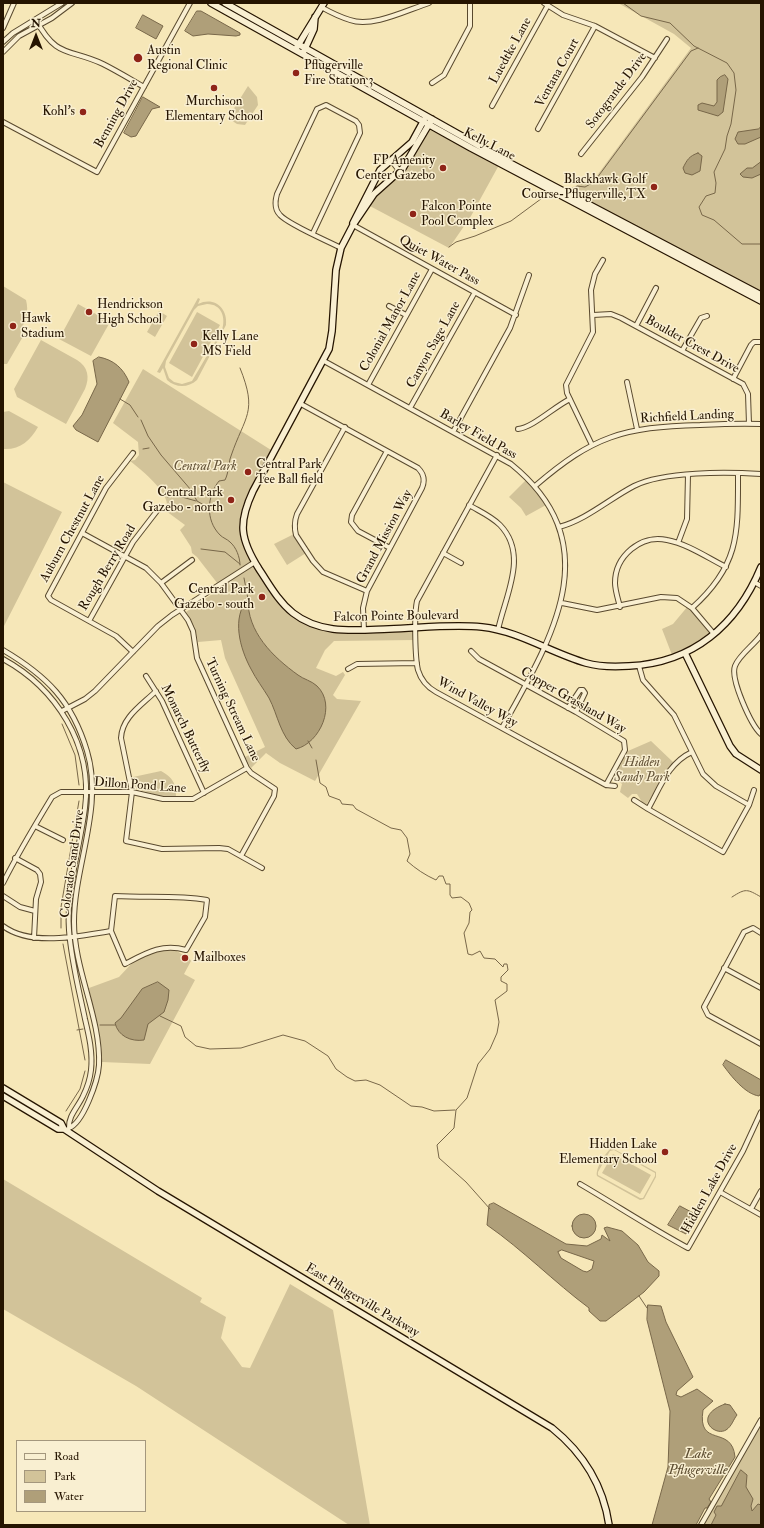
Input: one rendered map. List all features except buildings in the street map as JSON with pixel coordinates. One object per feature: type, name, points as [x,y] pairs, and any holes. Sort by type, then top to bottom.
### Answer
[{"type":"street","points":[[3,28],[14,3]]},
{"type":"street","points":[[3,42],[13,33],[62,3]]},
{"type":"street","points":[[3,52],[19,36],[62,12],[72,3]]},
{"type":"street","name":"Benning Drive","points":[[3,122],[97,172],[190,3]]},
{"type":"street","name":"Kelly Lane","points":[[211,3],[297,47]]},
{"type":"street","name":"Kelly Lane","points":[[225,3],[426,124],[761,301]]},
{"type":"street","points":[[297,47],[322,5],[350,20],[366,22],[377,20],[429,3]]},
{"type":"street","points":[[432,83],[444,75],[470,26],[470,3]]},
{"type":"street","points":[[546,4],[563,15],[595,26],[655,58]]},
{"type":"street","name":"Luedtke Lane","points":[[492,106],[546,4]]},
{"type":"street","points":[[304,51],[314,29],[315,15]]},
{"type":"street","points":[[36,20],[45,35],[60,49],[103,64],[144,87]]},
{"type":"street","name":"Ventana Court","points":[[538,129],[595,26]]},
{"type":"street","name":"Sotogrande Drive","points":[[581,154],[642,77],[667,39]]},
{"type":"street","name":"Kelly Lane","points":[[304,51],[429,117],[508,162],[761,295]]},
{"type":"street","points":[[313,233],[360,133],[359,125],[356,121],[326,105],[317,109],[277,194],[275,204],[280,215],[313,233],[341,248]]},
{"type":"street","name":"Falcon Pointe Boulevard","points":[[429,117],[400,172],[374,194],[353,225],[341,248],[336,270],[331,340],[324,361],[253,491],[244,512],[242,524],[244,539],[255,562],[279,599],[302,619],[331,629],[364,630],[469,626],[515,634],[574,659],[599,666],[638,666],[655,663],[685,653],[714,634],[732,617],[744,601],[761,567]]},
{"type":"street","name":"Falcon Pointe Boulevard","points":[[353,225],[352,222],[374,178],[383,166],[412,142],[426,124]]},
{"type":"street","points":[[391,160],[400,172]]},
{"type":"street","name":"Quiet Water Pass","points":[[353,225],[516,314]]},
{"type":"street","points":[[592,445],[566,389],[567,381],[593,332],[591,290],[595,274],[603,260]]},
{"type":"street","name":"Colonial Manor Lane","points":[[368,385],[432,269]]},
{"type":"street","points":[[453,432],[516,314],[529,275]]},
{"type":"street","points":[[636,326],[656,288]]},
{"type":"street","name":"Canyon Sage Lane","points":[[410,408],[475,292]]},
{"type":"street","points":[[389,306],[406,315]]},
{"type":"street","name":"Boulder Crest Drive","points":[[593,315],[611,314],[743,384],[747,390],[749,424]]},
{"type":"street","points":[[682,351],[701,318],[707,316]]},
{"type":"street","points":[[733,379],[751,345],[754,342],[761,342]]},
{"type":"street","name":"Barley Field Pass","points":[[324,361],[511,464],[535,486],[548,505],[559,527],[565,559],[565,584],[562,603],[545,647],[502,728]]},
{"type":"street","points":[[627,382],[637,429]]},
{"type":"street","points":[[518,429],[528,427],[553,408],[570,399]]},
{"type":"street","name":"Grand Mission Way","points":[[301,404],[418,468],[423,474],[424,482],[422,488],[366,591],[363,608],[364,630]]},
{"type":"street","name":"Richfield Landing","points":[[535,486],[558,466],[592,445],[637,429],[663,426],[761,424]]},
{"type":"street","points":[[345,427],[294,520],[294,530],[318,568],[323,572],[366,591]]},
{"type":"street","points":[[387,451],[352,515],[351,522],[358,530],[390,548]]},
{"type":"street","name":"Auburn Chestnut Lane","points":[[89,621],[51,600],[48,596],[106,488],[133,453]]},
{"type":"street","name":"Wind Valley Way","points":[[497,455],[417,601],[416,628],[418,671],[428,687],[606,785],[614,786]]},
{"type":"street","points":[[692,608],[714,587],[726,568],[731,555],[737,531],[738,473]]},
{"type":"street","points":[[559,527],[572,522],[644,482],[664,476],[738,473],[761,474]]},
{"type":"street","points":[[678,543],[687,519],[688,475]]},
{"type":"street","points":[[469,505],[500,525],[508,536],[514,554],[515,569],[498,630]]},
{"type":"street","name":"Rough Berry Road","points":[[89,621],[133,542],[160,507]]},
{"type":"street","name":"Turning Stream Lane","points":[[82,532],[146,568],[161,583],[180,609],[193,631],[197,658],[246,768],[251,773],[276,789],[274,796],[241,856]]},
{"type":"street","points":[[620,607],[615,583],[616,574],[618,567],[626,553],[637,544],[648,540],[666,539],[678,543],[726,568]]},
{"type":"street","points":[[443,553],[461,563]]},
{"type":"street","points":[[161,583],[192,560]]},
{"type":"street","points":[[62,711],[85,699],[95,691],[158,626],[180,609],[255,562]]},
{"type":"street","points":[[754,582],[761,586]]},
{"type":"street","points":[[562,603],[596,610],[620,607],[669,597],[677,598],[692,608],[714,634]]},
{"type":"street","points":[[89,621],[116,636],[133,652]]},
{"type":"street","points":[[761,635],[737,662],[734,671],[737,685],[750,719],[761,734]]},
{"type":"street","name":"Colorado Sand Drive","points":[[3,650],[43,676],[69,708],[78,726],[88,753],[92,792],[76,894],[75,936],[96,1036],[99,1066],[97,1078],[89,1100],[76,1125],[67,1130]]},
{"type":"street","name":"Copper Grassland Way","points":[[471,651],[478,659],[619,737],[626,745],[626,750],[606,785]]},
{"type":"street","points":[[685,653],[730,746],[736,754],[761,770]]},
{"type":"street","name":"Colorado Sand Drive","points":[[3,659],[28,674],[43,687],[62,711],[80,750],[84,765],[86,792],[69,902],[70,936],[92,1058],[89,1081],[83,1096],[69,1121],[67,1130]]},
{"type":"street","points":[[348,668],[357,664],[417,663]]},
{"type":"street","points":[[638,666],[643,680],[674,715],[692,752],[709,780],[749,805]]},
{"type":"street","name":"Monarch Butterfly","points":[[146,676],[168,712],[204,793]]},
{"type":"street","points":[[568,708],[576,693],[583,690],[585,693],[584,697],[576,712]]},
{"type":"street","points":[[156,691],[128,718],[122,729],[121,738],[132,792],[126,841],[162,849],[228,849],[262,868]]},
{"type":"street","points":[[648,810],[670,769],[683,756],[692,752]]},
{"type":"street","name":"Dillon Pond Lane","points":[[3,883],[15,858],[28,840],[52,797],[56,794],[86,792],[132,792],[163,799],[193,799],[246,768]]},
{"type":"street","points":[[634,800],[648,810],[723,852],[749,805],[754,790]]},
{"type":"street","points":[[35,826],[63,840]]},
{"type":"street","points":[[15,858],[37,870],[40,874],[41,882],[35,911],[34,938]]},
{"type":"street","points":[[3,896],[20,907],[35,911]]},
{"type":"street","points":[[115,896],[155,898],[187,896],[207,900],[205,917],[186,950],[175,947],[157,948],[125,964],[111,931],[115,896]]},
{"type":"street","points":[[3,926],[23,936],[34,938],[75,936],[111,931]]},
{"type":"street","points":[[761,933],[753,928],[744,932],[704,1004],[705,1013],[761,1044]]},
{"type":"street","points":[[724,968],[761,988]]},
{"type":"street","name":"East Pflugerville Parkway","points":[[3,1088],[61,1123],[67,1130],[158,1191],[552,1428],[575,1449],[589,1467],[600,1491],[609,1525]]},
{"type":"street","name":"East Pflugerville Parkway","points":[[3,1096],[58,1129],[67,1130]]},
{"type":"street","name":"Hidden Lake Drive","points":[[580,1184],[631,1213],[649,1227],[688,1248],[744,1150],[761,1112]]},
{"type":"street","points":[[751,1209],[761,1191]]},
{"type":"street","points":[[720,1192],[761,1215]]},
{"type":"street","points":[[701,1525],[761,1420]]},
{"type":"green space","points":[[618,3],[761,3],[761,295],[566,190],[596,177],[691,48],[674,34]]},
{"type":"green space","points":[[248,86],[257,97],[258,105],[245,125],[237,124],[228,118]]},
{"type":"green space","points":[[430,130],[499,165],[471,216],[449,248],[368,205],[409,164]]},
{"type":"green space","name":"Hawk Stadium","points":[[3,286],[26,300],[27,308],[26,319],[21,330],[25,333],[7,364],[3,364]]},
{"type":"green space","points":[[198,298],[200,299],[198,304],[209,302],[219,305],[225,313],[226,325],[197,380],[186,386],[178,386],[167,380],[163,368],[160,373],[157,372]],"holes":[[[207,304],[216,306],[222,312],[222,330],[192,381],[182,384],[174,382],[169,378],[165,367],[166,361],[194,310],[198,306]]]},
{"type":"green space","points":[[78,304],[110,322],[91,356],[59,339]]},
{"type":"green space","points":[[159,311],[167,316],[155,337],[147,332]]},
{"type":"green space","name":"Kelly Lane MS Field","points":[[197,312],[220,325],[192,377],[169,363]]},
{"type":"green space","points":[[41,340],[77,360],[86,369],[88,376],[87,385],[66,424],[17,397],[14,389]]},
{"type":"green space","name":"Central Park","points":[[143,369],[271,450],[246,497],[241,513],[240,529],[243,544],[250,559],[276,600],[284,609],[298,620],[312,627],[328,631],[361,634],[411,631],[415,633],[415,640],[334,641],[325,650],[316,668],[336,676],[343,672],[345,675],[333,695],[337,699],[361,701],[315,781],[280,763],[266,753],[251,768],[245,757],[265,747],[225,658],[221,640],[198,642],[195,627],[186,612],[221,588],[197,557],[192,553],[191,547],[180,530],[185,525],[166,511],[167,505],[161,491],[155,483],[130,461],[135,460],[139,455],[138,442],[113,423]]},
{"type":"green space","points":[[9,411],[38,427],[24,444],[15,448],[3,449],[3,412]]},
{"type":"green space","points":[[526,480],[538,492],[538,495],[546,505],[526,516],[521,508],[509,497]]},
{"type":"green space","points":[[3,482],[62,512],[3,628]]},
{"type":"green space","points":[[294,534],[306,553],[287,565],[274,544]]},
{"type":"green space","points":[[688,606],[709,631],[709,634],[690,647],[672,655],[662,629],[673,624]]},
{"type":"green space","name":"Hidden Sandy Park","points":[[651,741],[673,762],[646,805],[637,794],[632,794],[628,798],[620,792],[622,784],[614,776],[628,751]]},
{"type":"green space","points":[[161,771],[173,781],[176,797],[163,797],[134,788],[133,777]]},
{"type":"green space","points":[[166,950],[177,951],[188,956],[191,961],[184,974],[195,980],[150,1064],[102,1062],[89,988],[119,977],[133,962],[153,953]]},
{"type":"green space","points":[[612,1148],[656,1172],[656,1177],[644,1199],[640,1200],[597,1176],[599,1165],[604,1156]],"holes":[[[614,1150],[655,1173],[655,1176],[643,1198],[640,1198],[598,1175],[598,1172],[610,1151]]]},
{"type":"green space","points":[[613,1154],[651,1175],[640,1194],[602,1173]]},
{"type":"green space","points":[[3,1179],[202,1298],[200,1302],[226,1317],[221,1338],[242,1367],[250,1368],[290,1284],[333,1310],[370,1525],[349,1525],[136,1386],[3,1309]]},
{"type":"green space","points":[[761,1424],[761,1525],[704,1525],[704,1524]]},
{"type":"water","points":[[197,11],[201,11],[240,33],[240,35],[208,34],[193,36],[185,31]]},
{"type":"water","points":[[143,15],[163,26],[156,39],[136,28]]},
{"type":"water","points":[[725,75],[728,79],[723,112],[718,116],[698,110],[698,105],[702,103],[714,106],[717,102],[717,80]]},
{"type":"water","points":[[143,97],[160,107],[152,109],[136,136],[131,137],[124,133]]},
{"type":"water","points":[[761,127],[761,137],[745,144],[738,144],[735,139],[738,132],[758,129]]},
{"type":"water","points":[[698,153],[702,156],[700,171],[692,175],[685,173],[683,168],[687,161],[692,155]]},
{"type":"water","points":[[761,162],[761,174],[752,178],[743,177],[740,174],[747,168],[752,168]]},
{"type":"water","points":[[99,357],[109,360],[117,365],[129,382],[98,442],[76,430],[73,426],[82,415],[97,384],[93,361]]},
{"type":"water","points":[[248,599],[252,622],[263,643],[289,668],[315,684],[323,694],[326,703],[323,722],[318,731],[305,745],[296,749],[286,738],[269,698],[247,661],[241,643],[239,633],[240,615],[243,606]]},
{"type":"water","points":[[158,982],[169,990],[168,1000],[164,1012],[148,1024],[144,1040],[134,1040],[122,1035],[115,1023],[121,1018],[142,989]]},
{"type":"water","points":[[726,1060],[761,1080],[761,1093],[759,1096],[749,1092],[734,1079],[723,1065]]},
{"type":"water","points":[[494,1203],[566,1244],[587,1246],[601,1239],[602,1235],[610,1241],[604,1228],[607,1227],[622,1231],[638,1245],[648,1262],[659,1271],[659,1276],[644,1292],[606,1321],[600,1321],[589,1311],[589,1308],[487,1225],[489,1205]],"holes":[[[562,1250],[594,1261],[592,1269],[587,1272],[561,1258],[558,1252]]]},
{"type":"water","points":[[680,1206],[695,1214],[686,1234],[668,1225]]},
{"type":"water","points":[[584,1214],[593,1217],[596,1226],[593,1235],[584,1238],[575,1235],[572,1226],[575,1217]]},
{"type":"water","name":"Lake Pflugerville","points":[[648,1305],[661,1306],[666,1322],[693,1377],[677,1391],[676,1395],[681,1397],[697,1389],[713,1401],[703,1410],[703,1422],[705,1429],[710,1433],[728,1441],[733,1447],[735,1457],[709,1499],[711,1502],[707,1508],[705,1508],[696,1525],[652,1525],[668,1467],[670,1411],[647,1320]]},
{"type":"water","points":[[725,1404],[730,1405],[737,1415],[726,1430],[716,1431],[709,1424],[708,1419],[710,1414],[715,1409]]},
{"type":"water","name":"Lake Pflugerville","points":[[741,1470],[747,1475],[746,1487],[753,1499],[751,1506],[752,1511],[758,1504],[761,1505],[761,1525],[711,1525],[716,1515],[714,1512],[717,1506],[721,1506]]},
{"type":"waterway","points":[[623,3],[641,16],[670,23],[694,46],[727,63],[734,73],[736,90],[731,124],[725,149],[714,172],[716,183],[715,193],[706,196],[699,207],[702,215],[714,220],[742,244],[761,244]]},
{"type":"waterway","points":[[571,191],[577,186],[585,187],[594,182],[691,51],[698,48]]},
{"type":"waterway","points":[[449,247],[456,242],[511,221],[549,193]]},
{"type":"waterway","points":[[240,368],[248,395],[248,414],[231,456],[225,480],[219,481],[215,487],[209,508],[215,529],[236,549],[240,565]]},
{"type":"waterway","points":[[120,399],[130,405],[138,417]]},
{"type":"waterway","points":[[141,420],[148,436],[161,455],[191,490],[197,501],[209,508]]},
{"type":"waterway","points":[[143,449],[149,448]]},
{"type":"waterway","points":[[175,495],[196,501]]},
{"type":"waterway","points":[[168,497],[172,496]]},
{"type":"waterway","points":[[201,549],[225,552],[240,564]]},
{"type":"waterway","points":[[244,578],[248,599]]},
{"type":"waterway","points":[[62,724],[75,755],[79,785]]},
{"type":"waterway","points":[[308,741],[312,748]]},
{"type":"waterway","points":[[316,760],[320,783],[326,787],[329,796],[340,800],[342,804],[353,805],[356,809],[391,828],[401,830],[407,838],[410,854],[407,861],[421,872],[436,880],[439,876],[443,876],[446,884],[450,884],[450,895],[452,898],[461,897],[469,903],[472,910],[470,912],[469,923],[464,933],[468,954],[472,955],[480,951],[484,958],[495,959],[503,967],[504,964],[507,964],[508,970],[501,977],[501,981],[507,984],[507,991],[495,1000],[499,1022],[497,1033],[490,1049],[478,1064],[467,1098],[456,1110],[454,1128],[437,1145],[439,1158],[466,1182],[490,1209]]},
{"type":"waterway","points":[[61,928],[61,907],[79,801]]},
{"type":"waterway","points":[[732,897],[744,891],[753,892],[761,897]]},
{"type":"waterway","points":[[63,944],[85,1060]]},
{"type":"waterway","points":[[160,1016],[181,1026],[185,1037],[196,1046],[210,1049],[241,1048],[283,1035],[305,1041],[328,1056],[336,1069],[355,1081],[366,1080],[380,1085],[411,1106],[422,1107],[434,1111],[455,1110]]},
{"type":"waterway","points":[[100,1025],[115,1025]]},
{"type":"waterway","points":[[77,1030],[83,1029]]},
{"type":"waterway","points":[[66,1111],[80,1089],[85,1071]]},
{"type":"waterway","points":[[639,1296],[647,1308]]},
{"type":"place","name":"Austin Regional Clinic","points":[[138,58]]},
{"type":"place","name":"Pflugerville Fire Station 3","points":[[296,73]]},
{"type":"place","name":"Murchison Elementary School","points":[[214,88]]},
{"type":"place","name":"Kohl's","points":[[83,112]]},
{"type":"place","name":"FP Amenity Center Gazebo","points":[[443,168]]},
{"type":"place","name":"Blackhawk Golf Course-Pflugerville,TX","points":[[654,187]]},
{"type":"place","name":"Falcon Pointe Pool Complex","points":[[413,214]]},
{"type":"place","name":"Hendrickson High School","points":[[89,312]]},
{"type":"place","name":"Hawk Stadium","points":[[13,326]]},
{"type":"place","name":"Kelly Lane MS Field","points":[[194,344]]},
{"type":"place","name":"Central Park Tee Ball field","points":[[248,472]]},
{"type":"place","name":"Central Park Gazebo - north","points":[[231,500]]},
{"type":"place","name":"Central Park Gazebo - south","points":[[262,597]]},
{"type":"place","name":"Mailboxes","points":[[185,958]]},
{"type":"place","name":"Hidden Lake Elementary School","points":[[665,1152]]}]
